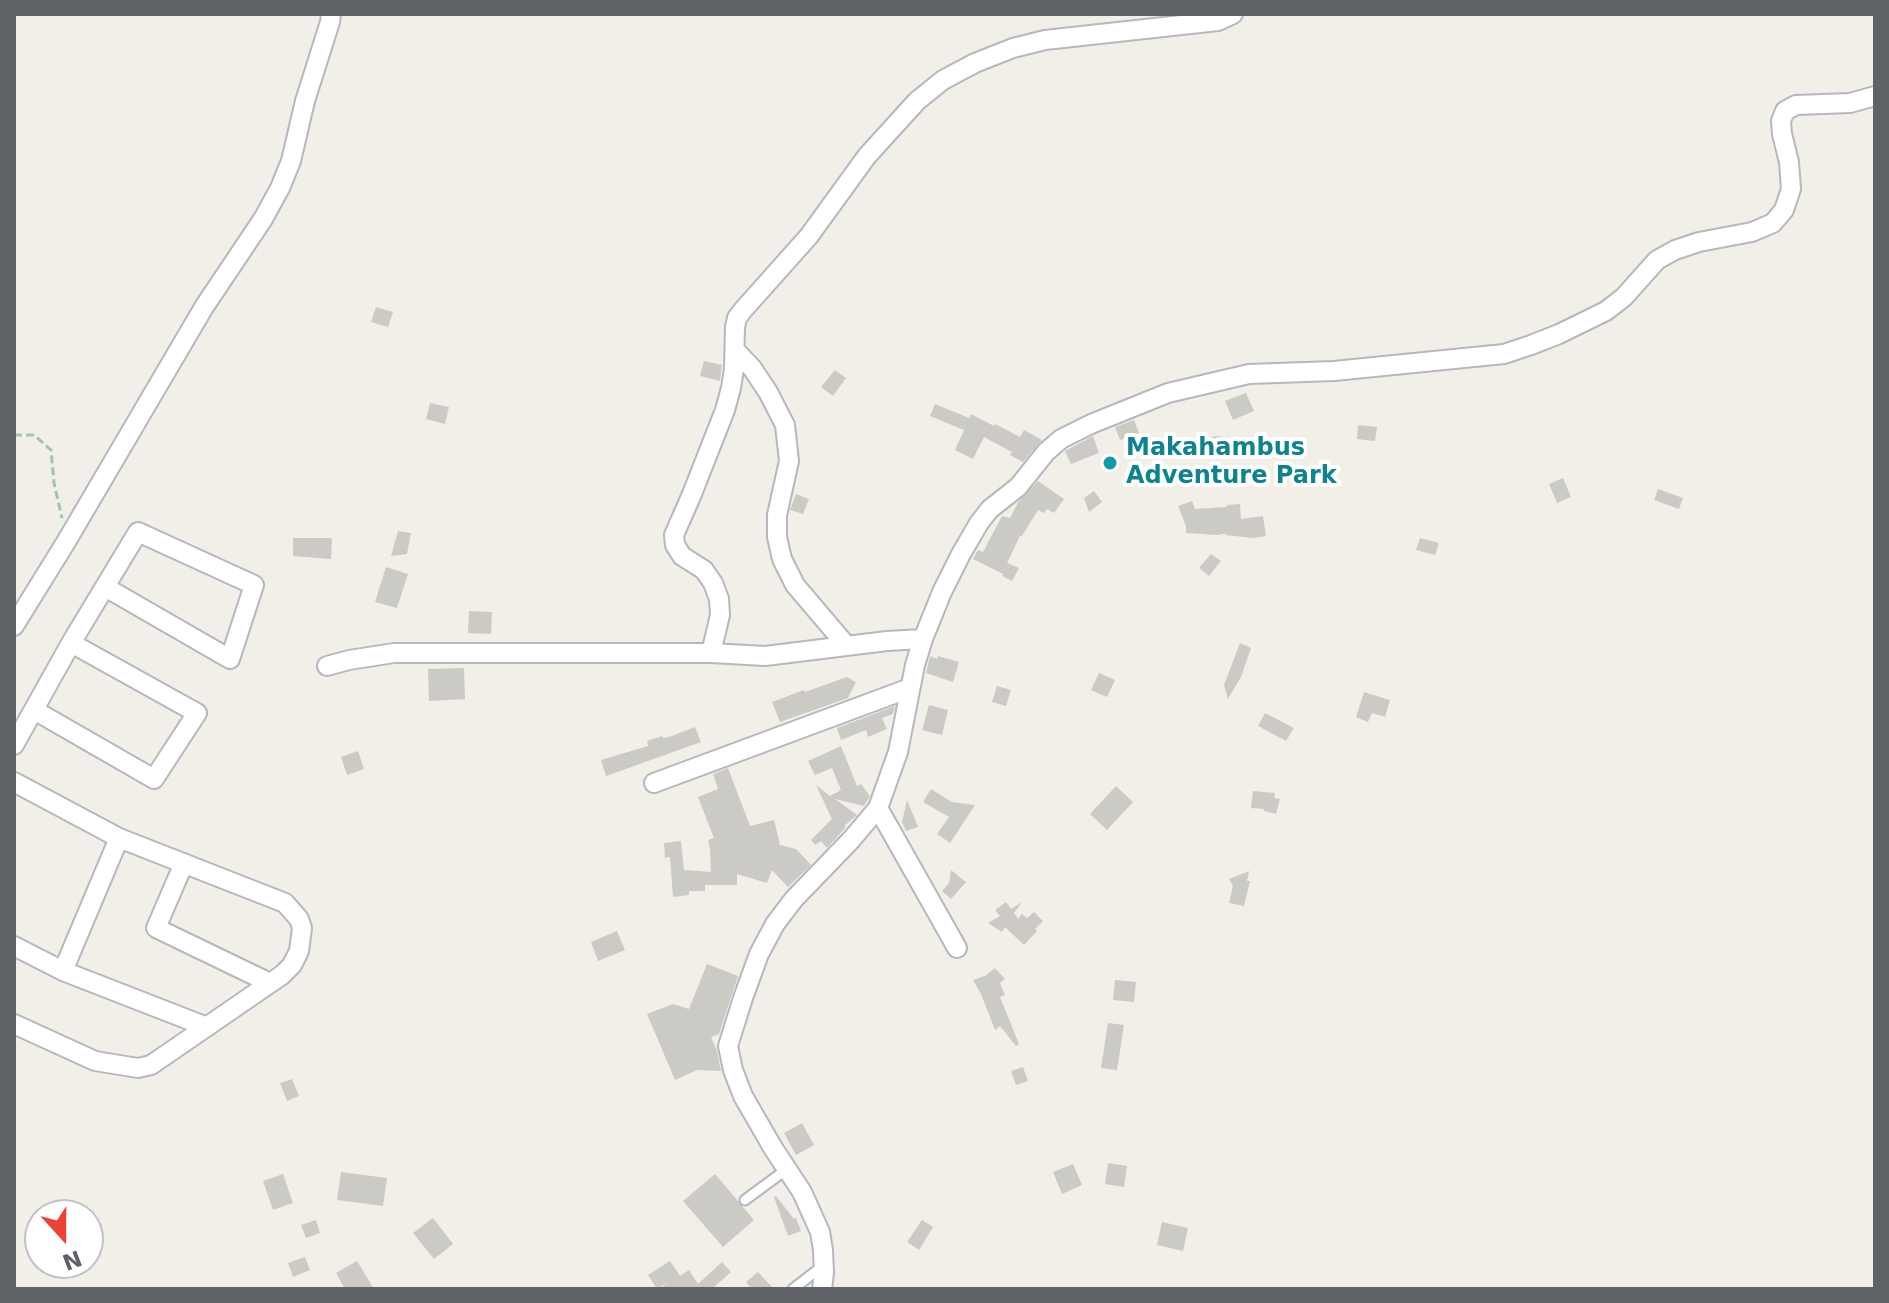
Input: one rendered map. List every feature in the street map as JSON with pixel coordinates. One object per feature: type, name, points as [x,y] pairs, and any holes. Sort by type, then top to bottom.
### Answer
[{"type":"street","points":[[14,626],[204,307],[280,188],[291,161],[331,14]]},
{"type":"street","points":[[711,653],[720,615],[719,599],[704,570],[682,556],[675,545],[674,535],[725,410],[731,388],[737,318],[809,236],[867,156],[917,101],[943,80],[1013,48],[1045,40],[1218,21],[1233,14]]},
{"type":"street","points":[[822,1289],[824,1265],[820,1232],[802,1192],[743,1096],[728,1046],[759,954],[775,924],[878,808],[898,752],[923,639],[942,592],[979,523],[990,509],[1018,487],[1046,452],[1061,439],[1168,393],[1249,374],[1334,371],[1504,354],[1606,311],[1624,297],[1657,260],[1675,250],[1752,232],[1773,223],[1784,210],[1791,189],[1781,121],[1785,111],[1796,105],[1850,103],[1875,96]]},
{"type":"street","points":[[735,350],[752,368],[785,425],[789,461],[777,515],[777,537],[782,559],[795,585],[846,645]]},
{"type":"street","points":[[14,745],[71,643],[138,532],[254,585],[230,659],[105,587]]},
{"type":"street","points":[[327,666],[394,653],[711,653],[765,656],[923,639]]},
{"type":"street","points":[[34,710],[154,779],[197,713],[71,643]]},
{"type":"street","points":[[654,783],[910,688]]},
{"type":"street","points":[[14,782],[119,838],[285,903],[299,919],[302,928],[299,951],[292,965],[151,1065],[138,1068],[95,1061],[14,1024]]},
{"type":"street","points":[[878,808],[957,948]]},
{"type":"street","points":[[63,971],[119,838]]},
{"type":"street","points":[[184,863],[156,928],[270,983]]},
{"type":"street","points":[[14,946],[63,971],[207,1027]]},
{"type":"lane","points":[[745,1200],[787,1169]]},
{"type":"lane","points":[[793,1289],[824,1265]]},
{"type":"path","points":[[14,435],[34,435],[51,450],[66,542]]},
{"type":"building","points":[[376,307],[393,312],[388,327],[371,322]]},
{"type":"building","points":[[704,361],[722,365],[720,381],[700,376]]},
{"type":"building","points":[[835,370],[846,378],[833,396],[821,387]]},
{"type":"building","points":[[1246,393],[1254,411],[1233,420],[1225,401]]},
{"type":"building","points":[[430,403],[449,407],[445,424],[426,419]]},
{"type":"building","points":[[935,404],[969,418],[971,414],[1020,437],[1024,430],[1042,440],[1023,462],[1010,455],[1012,452],[984,437],[973,459],[955,450],[964,430],[930,416]]},
{"type":"building","points":[[1134,420],[1139,433],[1120,440],[1115,427]]},
{"type":"building","points":[[1358,425],[1377,427],[1375,441],[1357,439]]},
{"type":"building","points":[[1093,436],[1099,453],[1071,464],[1065,451]]},
{"type":"building","points":[[1221,436],[1222,451],[1209,452],[1208,437]]},
{"type":"building","points":[[1563,478],[1571,497],[1557,503],[1549,484]]},
{"type":"building","points":[[1038,481],[1064,499],[1054,513],[1047,509],[1044,513],[1038,510],[1020,536],[1007,563],[1019,568],[1012,581],[973,559],[978,550],[983,552],[1002,516],[1010,518],[1019,501]]},
{"type":"building","points":[[1658,489],[1683,498],[1679,509],[1654,500]]},
{"type":"building","points":[[1094,491],[1102,502],[1089,512],[1084,498]]},
{"type":"building","points":[[796,494],[809,499],[803,514],[790,510]]},
{"type":"building","points":[[1192,501],[1195,509],[1240,504],[1241,519],[1263,516],[1266,536],[1253,538],[1225,535],[1227,533],[1186,533],[1178,506]]},
{"type":"building","points":[[398,531],[411,533],[407,554],[391,556]]},
{"type":"building","points":[[293,538],[332,538],[331,559],[293,556]]},
{"type":"building","points":[[1420,538],[1439,543],[1435,555],[1416,550]]},
{"type":"building","points":[[1211,554],[1221,561],[1209,576],[1199,568]]},
{"type":"building","points":[[386,567],[408,574],[397,608],[375,602]]},
{"type":"building","points":[[469,611],[492,612],[491,634],[468,633]]},
{"type":"building","points":[[1240,643],[1251,648],[1241,677],[1228,699],[1224,685]]},
{"type":"building","points":[[930,656],[959,662],[953,682],[926,673]]},
{"type":"building","points":[[464,668],[465,699],[429,701],[428,669]]},
{"type":"building","points":[[1099,673],[1115,680],[1107,697],[1091,690]]},
{"type":"building","points":[[847,677],[856,682],[848,698],[780,722],[772,702]]},
{"type":"building","points":[[997,686],[1011,690],[1006,706],[992,702]]},
{"type":"building","points":[[1364,692],[1390,700],[1385,717],[1372,713],[1368,722],[1356,717]]},
{"type":"building","points":[[929,705],[948,710],[942,735],[922,730]]},
{"type":"building","points":[[895,706],[893,714],[882,718],[887,729],[868,737],[866,730],[841,740],[837,728]]},
{"type":"building","points":[[1265,713],[1294,728],[1286,741],[1258,726]]},
{"type":"building","points":[[695,727],[701,742],[606,776],[601,760],[648,746],[647,741]]},
{"type":"building","points":[[841,746],[857,786],[861,784],[870,796],[864,806],[835,799],[857,815],[827,848],[821,841],[815,845],[811,840],[832,819],[816,785],[830,796],[841,790],[832,768],[815,775],[808,761]]},
{"type":"building","points":[[358,751],[364,769],[347,775],[341,757]]},
{"type":"building","points":[[728,768],[750,826],[774,820],[780,845],[796,849],[811,865],[788,887],[772,870],[767,883],[737,874],[737,885],[705,885],[705,891],[689,891],[689,895],[673,897],[670,857],[665,858],[664,843],[681,841],[684,870],[711,872],[708,840],[714,838],[698,797],[718,789],[713,774]]},
{"type":"building","points":[[1116,786],[1133,802],[1107,830],[1090,814]]},
{"type":"building","points":[[931,789],[952,802],[975,805],[950,843],[937,834],[949,817],[923,802]]},
{"type":"building","points":[[1253,791],[1275,793],[1274,798],[1280,799],[1276,814],[1251,808]]},
{"type":"building","points":[[907,800],[918,827],[906,831],[902,822]]},
{"type":"building","points":[[951,870],[966,882],[951,899],[942,891],[949,883]]},
{"type":"building","points":[[1249,871],[1247,881],[1250,881],[1244,906],[1229,903],[1233,886],[1229,879]]},
{"type":"building","points":[[1006,902],[1011,909],[1022,902],[1014,913],[1018,919],[1022,914],[1027,918],[1034,912],[1043,921],[1024,945],[1005,927],[1002,932],[988,923],[1000,916],[995,910]]},
{"type":"building","points":[[617,931],[625,950],[598,961],[591,942]]},
{"type":"building","points":[[707,964],[738,976],[719,1034],[711,1037],[721,1071],[697,1070],[675,1080],[647,1014],[673,1004],[689,1009]]},
{"type":"building","points":[[995,968],[1005,979],[1000,983],[1005,995],[1000,997],[1019,1044],[1016,1046],[1000,1026],[995,1030],[973,980]]},
{"type":"building","points":[[1115,980],[1136,982],[1134,1002],[1113,1000]]},
{"type":"building","points":[[1108,1023],[1124,1025],[1117,1070],[1101,1068]]},
{"type":"building","points":[[1023,1067],[1028,1081],[1016,1085],[1011,1071]]},
{"type":"building","points":[[292,1079],[299,1096],[287,1101],[280,1083]]},
{"type":"building","points":[[802,1123],[814,1145],[796,1155],[784,1133]]},
{"type":"building","points":[[1108,1163],[1127,1166],[1124,1187],[1105,1184]]},
{"type":"building","points":[[1073,1164],[1082,1185],[1062,1194],[1053,1172]]},
{"type":"building","points":[[341,1172],[387,1178],[383,1206],[337,1200]]},
{"type":"building","points":[[283,1174],[293,1203],[273,1210],[263,1181]]},
{"type":"building","points":[[715,1174],[754,1220],[723,1247],[683,1201]]},
{"type":"building","points":[[776,1196],[796,1218],[801,1231],[788,1236]]},
{"type":"building","points":[[433,1218],[453,1244],[434,1259],[413,1233]]},
{"type":"building","points":[[316,1220],[320,1233],[306,1238],[301,1225]]},
{"type":"building","points":[[922,1220],[933,1227],[919,1250],[907,1242]]},
{"type":"building","points":[[1162,1222],[1188,1228],[1183,1251],[1157,1245]]},
{"type":"building","points":[[305,1257],[310,1270],[293,1277],[288,1263]]},
{"type":"building","points":[[357,1261],[374,1289],[345,1289],[336,1273]]},
{"type":"building","points":[[670,1261],[680,1276],[689,1270],[698,1284],[722,1262],[731,1272],[712,1289],[660,1289],[669,1282],[657,1289],[648,1275]]},
{"type":"building","points":[[758,1272],[774,1289],[752,1289],[746,1282]]},
{"type":"place","name":"Makahambus Adventure Park","points":[[1110,463]]}]
